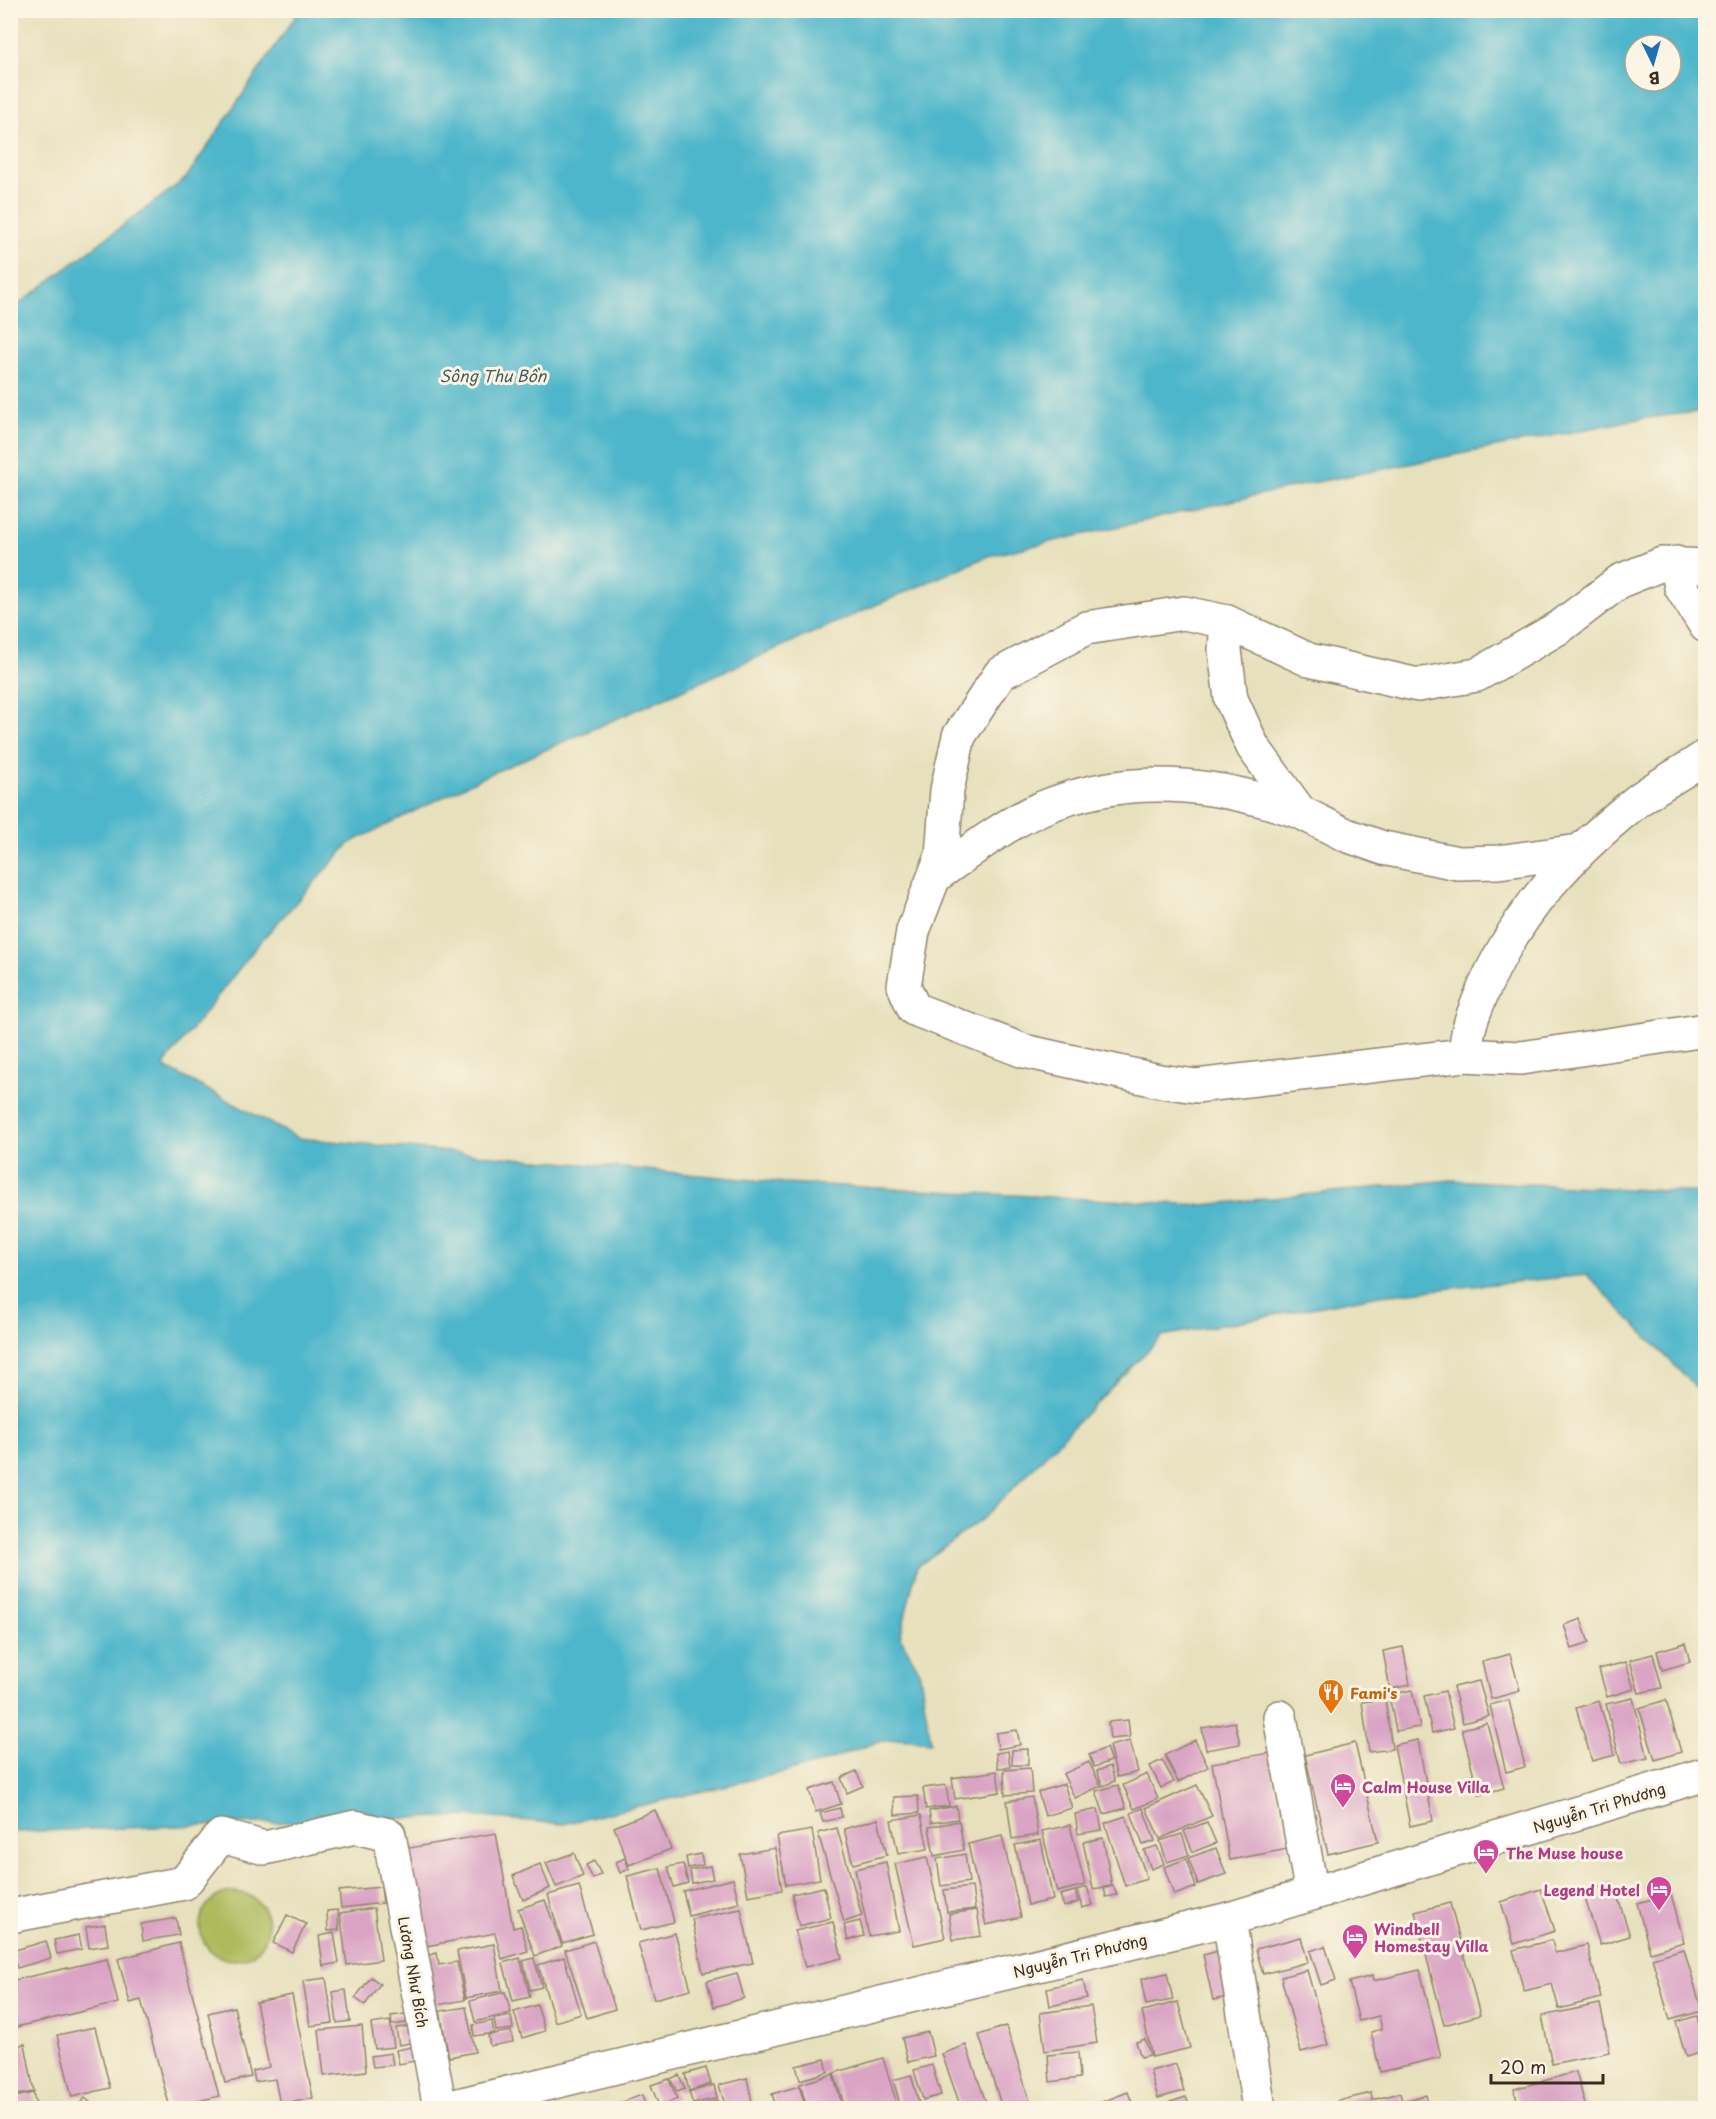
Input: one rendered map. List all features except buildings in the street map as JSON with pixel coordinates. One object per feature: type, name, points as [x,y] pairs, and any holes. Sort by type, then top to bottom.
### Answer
[{"type":"street","points":[[1706,626],[1681,587],[1691,565],[1662,564],[1620,581],[1560,627],[1478,675],[1418,685],[1309,660],[1227,622],[1184,613],[1086,628],[1000,674],[959,736],[947,790],[942,856],[913,931],[904,986],[914,1009],[1024,1051],[1160,1081],[1196,1086],[1465,1055],[1521,1058],[1706,1030]]},
{"type":"street","points":[[1227,622],[1225,650],[1231,699],[1253,747],[1300,812]]},
{"type":"street","points":[[1465,1055],[1467,1028],[1497,959],[1531,904],[1579,851],[1640,800],[1706,756]]},
{"type":"street","points":[[934,877],[1009,825],[1042,808],[1118,786],[1208,787],[1257,797],[1300,812],[1346,835],[1383,848],[1458,863],[1498,862],[1579,851]]},
{"type":"street","points":[[1280,1717],[1311,1883]]},
{"type":"street","name":"Nguyễn Tri Phương","points":[[446,2109],[1229,1919],[1706,1774]]},
{"type":"street","name":"Lương Như Bích","points":[[10,1916],[184,1882],[221,1836],[265,1848],[355,1827],[389,1835],[440,2109]]},
{"type":"street","points":[[1229,1919],[1259,2109]]},
{"type":"green space","points":[[234,1892],[247,1895],[258,1902],[265,1913],[268,1926],[265,1939],[258,1950],[247,1957],[234,1960],[221,1957],[210,1950],[203,1939],[200,1926],[203,1913],[210,1902],[221,1895]]},
{"type":"water","name":"Sông Thu Bồn","points":[[299,11],[1705,11],[1705,411],[1638,419],[1307,484],[988,556],[481,778],[350,843],[260,942],[163,1066],[298,1138],[786,1183],[1203,1205],[1451,1180],[1705,1193],[1705,1397],[1587,1275],[1380,1295],[1162,1336],[986,1516],[917,1567],[900,1637],[919,1670],[931,1742],[898,1739],[877,1742],[818,1764],[563,1824],[470,1816],[11,1832],[11,310],[186,178]]},
{"type":"place","name":"Fami's","points":[[1331,1715]]},
{"type":"place","name":"Calm House Villa","points":[[1343,1809]]},
{"type":"place","name":"The Muse house","points":[[1486,1875]]},
{"type":"place","name":"Legend Hotel","points":[[1659,1912]]},
{"type":"place","name":"Windbell Homestay Villa","points":[[1355,1960]]}]
